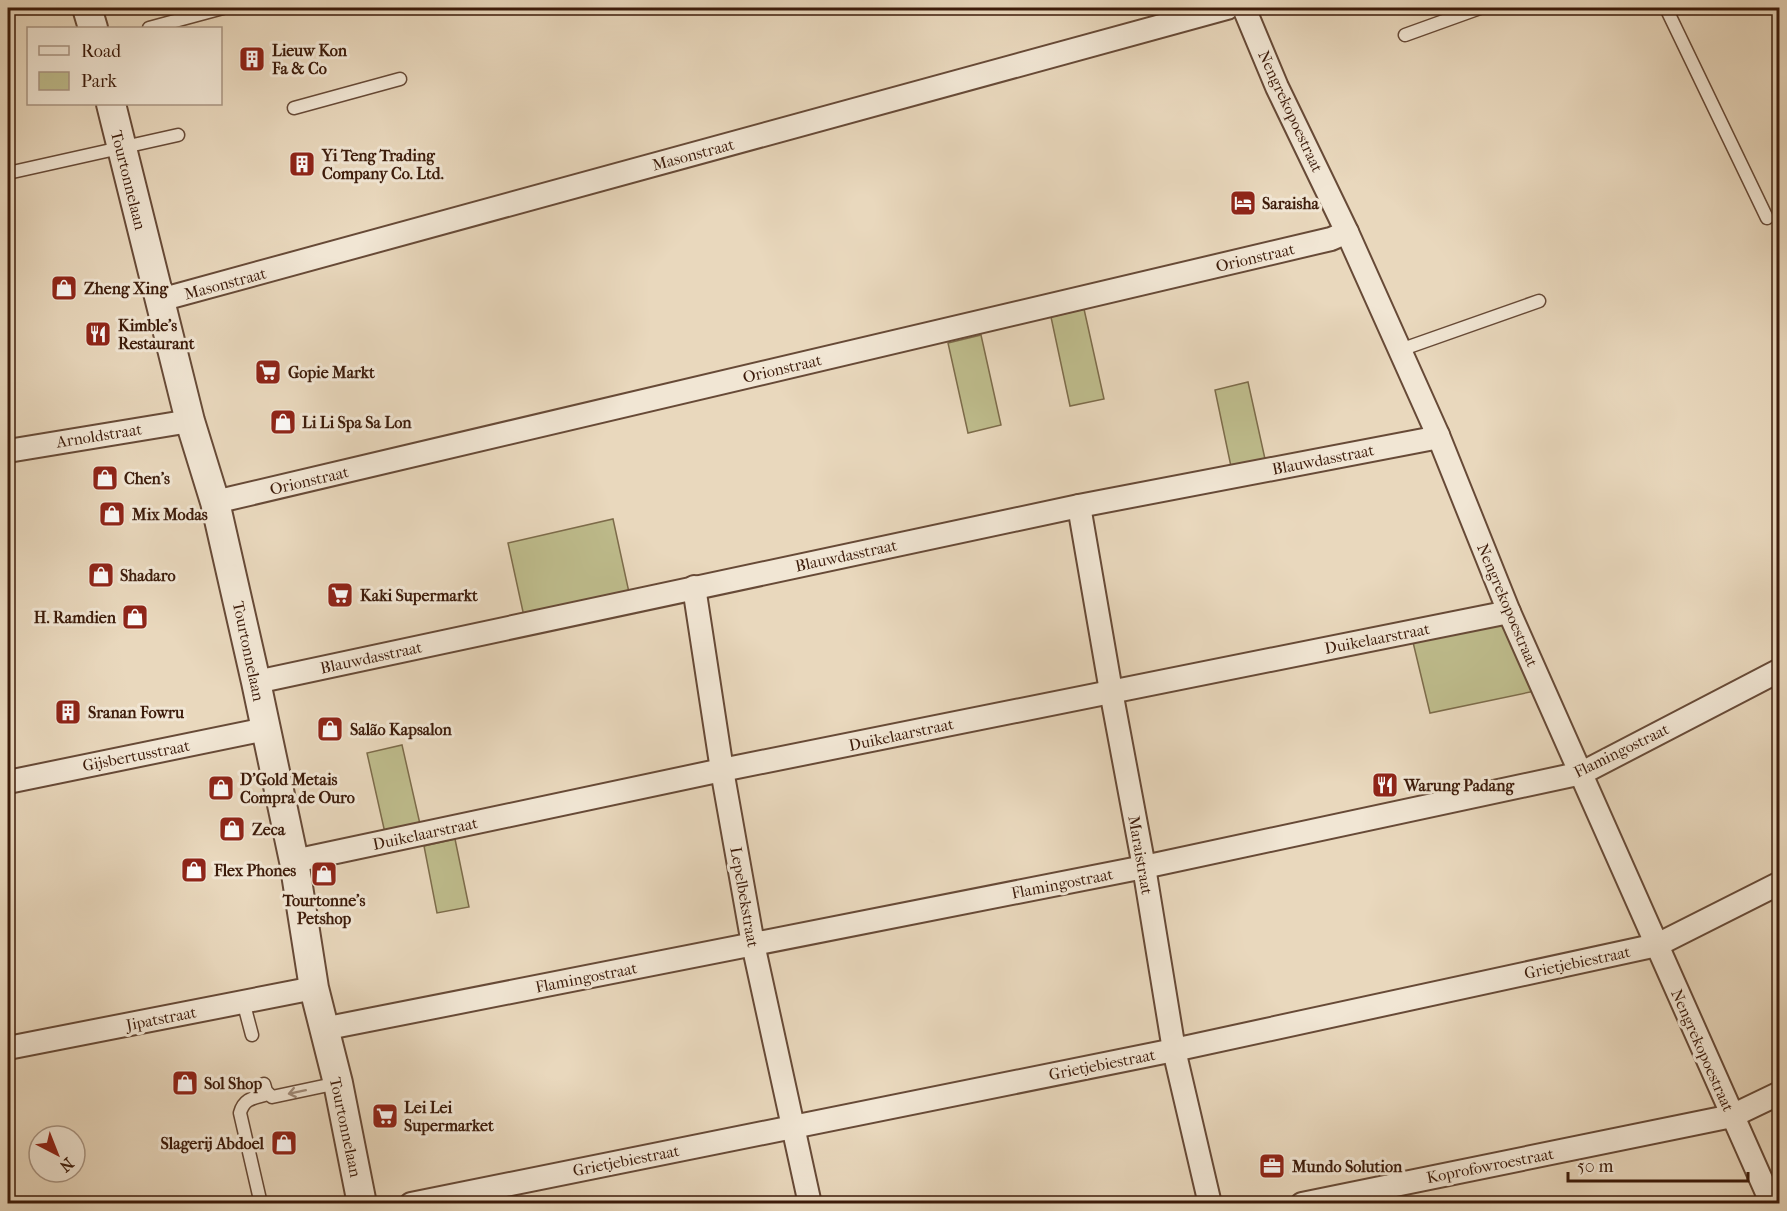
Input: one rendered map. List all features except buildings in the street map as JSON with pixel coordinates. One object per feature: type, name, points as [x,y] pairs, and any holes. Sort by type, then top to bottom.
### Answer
[{"type":"street","points":[[87,8],[93,27]]},
{"type":"street","name":"Masonstraat","points":[[160,300],[1227,8]]},
{"type":"street","name":"Nengrekopoestraat","points":[[1244,8],[1277,87],[1347,232],[1438,435],[1509,612],[1772,1203]]},
{"type":"street","name":"Tourtonnelaan","points":[[111,105],[190,421],[215,502],[294,861],[314,988],[338,1083],[362,1203]]},
{"type":"street","name":"Orionstraat","points":[[215,502],[1319,242],[1347,232]]},
{"type":"street","name":"Arnoldstraat","points":[[8,451],[190,421]]},
{"type":"street","name":"Blauwdasstraat","points":[[256,682],[1079,506],[1429,439],[1438,435]]},
{"type":"street","name":"Maraistraat","points":[[1079,506],[1144,867],[1174,1050],[1210,1203]]},
{"type":"street","name":"Lepelbekstraat","points":[[694,587],[722,770],[753,944],[810,1203]]},
{"type":"street","name":"Duikelaarstraat","points":[[294,861],[722,770],[1509,612]]},
{"type":"street","name":"Flamingostraat","points":[[323,1029],[1144,867],[1582,773],[1779,670]]},
{"type":"street","name":"Gijsbertusstraat","points":[[8,782],[266,729]]},
{"type":"street","name":"Grietjebiestraat","points":[[411,1203],[1174,1050],[1657,945],[1779,883]]},
{"type":"street","name":"Jipatstraat","points":[[8,1048],[314,988]]},
{"type":"street","name":"Koprofowroestraat","points":[[1302,1203],[1732,1116],[1779,1093]]},
{"type":"lane","points":[[153,27],[223,8]]},
{"type":"lane","points":[[1405,35],[1480,8]]},
{"type":"lane","points":[[1666,8],[1767,218]]},
{"type":"lane","points":[[294,108],[400,79]]},
{"type":"lane","points":[[8,172],[178,135]]},
{"type":"lane","points":[[1400,350],[1539,301]]},
{"type":"lane","points":[[243,1001],[252,1035]]},
{"type":"lane","points":[[261,1203],[240,1113],[242,1104],[266,1089],[272,1097],[338,1083]]},
{"type":"green space","points":[[1084,309],[1104,399],[1070,406],[1051,317]]},
{"type":"green space","points":[[981,335],[1001,425],[968,433],[948,343]]},
{"type":"green space","points":[[1248,382],[1267,468],[1233,476],[1215,390]]},
{"type":"green space","points":[[613,519],[630,597],[525,621],[508,543]]},
{"type":"green space","points":[[1505,621],[1540,690],[1430,713],[1412,638]]},
{"type":"green space","points":[[402,745],[420,824],[385,833],[367,753]]},
{"type":"green space","points":[[455,839],[469,907],[437,913],[424,846]]},
{"type":"place","name":"Lieuw Kon Fa & Co","points":[[252,59]]},
{"type":"place","name":"Yi Teng Trading Company Co. Ltd.","points":[[302,164]]},
{"type":"place","name":"Saraisha","points":[[1243,203]]},
{"type":"place","name":"Zheng Xing","points":[[64,288]]},
{"type":"place","name":"Kimble's Restaurant","points":[[98,334]]},
{"type":"place","name":"Gopie Markt","points":[[268,372]]},
{"type":"place","name":"Li Li Spa Sa Lon","points":[[283,422]]},
{"type":"place","name":"Chen's","points":[[105,478]]},
{"type":"place","name":"Mix Modas","points":[[112,514]]},
{"type":"place","name":"Shadaro","points":[[101,575]]},
{"type":"place","name":"Kaki Supermarkt","points":[[340,595]]},
{"type":"place","name":"H. Ramdien","points":[[135,617]]},
{"type":"place","name":"Sranan Fowru","points":[[68,712]]},
{"type":"place","name":"Salão Kapsalon","points":[[330,729]]},
{"type":"place","name":"Warung Padang","points":[[1385,785]]},
{"type":"place","name":"D'Gold Metais Compra de Ouro","points":[[221,788]]},
{"type":"place","name":"Zeca","points":[[232,829]]},
{"type":"place","name":"Flex Phones","points":[[194,870]]},
{"type":"place","name":"Tourtonne's Petshop","points":[[324,874]]},
{"type":"place","name":"Sol Shop","points":[[185,1083]]},
{"type":"place","name":"Lei Lei Supermarket","points":[[385,1116]]},
{"type":"place","name":"Slagerij Abdoel","points":[[284,1143]]},
{"type":"place","name":"Mundo Solution","points":[[1272,1166]]}]
